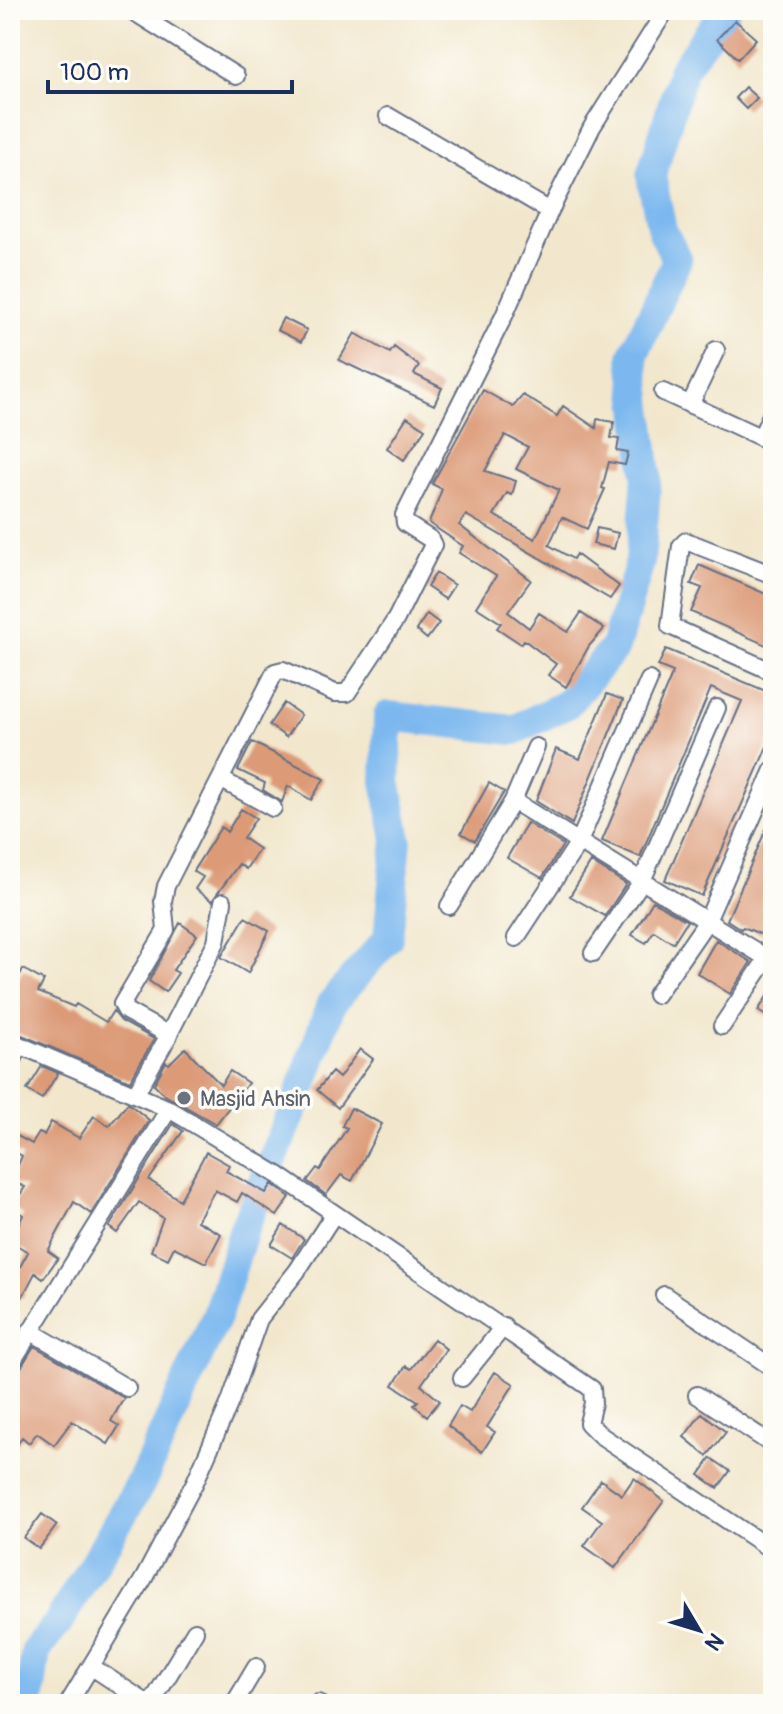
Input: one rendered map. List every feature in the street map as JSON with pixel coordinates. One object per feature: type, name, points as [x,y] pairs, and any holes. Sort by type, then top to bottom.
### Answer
[{"type":"street","points":[[131,10],[236,76]]},
{"type":"street","points":[[169,1034],[124,1011],[122,1003],[165,934],[164,891],[275,672],[285,670],[335,693],[347,693],[396,619],[433,545],[430,539],[405,523],[404,515],[504,316],[550,211],[609,96],[666,10]]},
{"type":"street","points":[[388,116],[550,211]]},
{"type":"street","points":[[690,405],[716,350]]},
{"type":"street","points":[[663,392],[767,440],[773,411]]},
{"type":"street","points":[[773,575],[686,541],[681,546],[670,626],[773,672]]},
{"type":"street","points":[[516,938],[579,842],[649,680]]},
{"type":"street","points":[[593,953],[642,881],[717,708]]},
{"type":"street","points":[[449,906],[513,801],[536,747]]},
{"type":"street","points":[[656,995],[707,921],[773,770]]},
{"type":"street","points":[[222,780],[273,808]]},
{"type":"street","points":[[513,801],[707,921],[772,957],[722,1026]]},
{"type":"street","points":[[136,1093],[216,942],[223,902]]},
{"type":"street","points":[[10,1065],[15,1043],[169,1109],[278,1175],[504,1326],[592,1389],[593,1403],[588,1421],[596,1432],[773,1551]]},
{"type":"street","points":[[10,1365],[169,1109]]},
{"type":"street","points":[[68,1704],[92,1667],[195,1482],[217,1436],[259,1319],[297,1271],[334,1214]]},
{"type":"street","points":[[664,1295],[773,1368]]},
{"type":"street","points":[[462,1378],[504,1326]]},
{"type":"street","points":[[30,1331],[127,1388]]},
{"type":"street","points":[[697,1395],[773,1445]]},
{"type":"street","points":[[92,1667],[149,1704],[195,1631]]},
{"type":"street","points":[[234,1704],[256,1667]]},
{"type":"building","points":[[735,20],[756,39],[738,59],[717,39]]},
{"type":"building","points":[[745,87],[757,98],[746,109],[735,98]]},
{"type":"building","points":[[283,318],[307,330],[301,342],[277,330]]},
{"type":"building","points":[[355,333],[390,353],[394,347],[419,366],[414,374],[442,388],[434,405],[339,360]]},
{"type":"building","points":[[483,390],[513,407],[523,395],[557,416],[563,406],[596,428],[597,419],[614,422],[611,438],[619,439],[617,451],[628,453],[625,465],[609,462],[602,488],[605,489],[587,529],[562,517],[549,545],[573,559],[576,554],[619,586],[610,599],[466,515],[459,525],[531,580],[508,612],[529,628],[539,613],[568,632],[581,613],[604,629],[589,646],[566,687],[548,675],[556,664],[524,640],[521,644],[497,628],[501,623],[476,607],[496,576],[459,553],[463,546],[429,523],[442,489],[432,484]],"holes":[[[505,435],[528,447],[516,469],[559,490],[535,539],[494,515],[507,493],[512,495],[516,481],[485,471]]]},
{"type":"building","points":[[407,417],[425,429],[404,460],[387,448]]},
{"type":"building","points":[[597,528],[618,533],[614,549],[593,544]]},
{"type":"building","points":[[699,565],[773,597],[773,648],[691,612],[702,588],[691,584]]},
{"type":"building","points":[[436,573],[454,585],[445,599],[427,587]]},
{"type":"building","points":[[427,614],[439,623],[427,639],[416,630]]},
{"type":"building","points":[[666,649],[773,694],[773,733],[702,896],[665,880],[742,701],[711,688],[640,857],[602,841],[673,672],[658,666]]},
{"type":"building","points":[[607,694],[623,700],[572,824],[536,801],[556,749],[580,759]]},
{"type":"building","points":[[284,703],[301,715],[286,737],[269,725]]},
{"type":"building","points":[[252,742],[324,779],[311,800],[288,786],[282,802],[263,790],[265,783],[238,770]]},
{"type":"building","points":[[489,783],[504,792],[475,841],[461,833]]},
{"type":"building","points":[[241,809],[256,818],[243,838],[259,849],[246,869],[239,864],[212,901],[195,889],[203,877],[193,871],[221,827],[227,832]]},
{"type":"building","points":[[773,813],[773,917],[765,936],[743,927],[741,929],[727,920]]},
{"type":"building","points":[[527,823],[563,845],[542,878],[507,858]]},
{"type":"building","points":[[591,862],[626,884],[605,916],[570,896]]},
{"type":"building","points":[[653,901],[687,921],[673,943],[654,931],[646,943],[632,935]]},
{"type":"building","points":[[245,917],[269,931],[248,973],[221,957]]},
{"type":"building","points":[[180,923],[197,935],[173,970],[178,973],[165,992],[149,981]]},
{"type":"building","points":[[716,940],[751,962],[730,994],[697,973]]},
{"type":"building","points":[[23,969],[44,981],[38,992],[74,1007],[76,1004],[106,1022],[113,1011],[121,1021],[154,1039],[130,1081],[10,1030],[10,981],[15,984]]},
{"type":"building","points":[[773,987],[773,1020],[758,1011]]},
{"type":"building","points":[[185,1048],[221,1085],[230,1071],[248,1083],[216,1124],[165,1095],[154,1084],[166,1062],[169,1064]]},
{"type":"building","points":[[360,1049],[373,1059],[338,1108],[317,1090],[332,1072],[339,1078]]},
{"type":"building","points":[[42,1066],[58,1073],[42,1099],[27,1090]]},
{"type":"building","points":[[128,1103],[149,1120],[91,1214],[74,1202],[48,1251],[58,1258],[43,1279],[35,1273],[22,1298],[10,1293],[10,1285],[28,1252],[10,1241],[23,1215],[12,1207],[25,1187],[11,1181],[22,1156],[10,1149],[10,1132],[32,1144],[39,1133],[44,1135],[51,1122],[79,1138],[94,1116],[109,1126]]},
{"type":"building","points":[[351,1108],[382,1124],[352,1181],[341,1175],[326,1195],[307,1181],[317,1168],[320,1170],[347,1128],[342,1126]]},
{"type":"building","points":[[173,1124],[183,1131],[149,1180],[180,1200],[206,1152],[229,1165],[226,1171],[266,1193],[272,1184],[290,1197],[277,1216],[242,1193],[237,1202],[215,1190],[197,1221],[221,1234],[206,1263],[174,1247],[168,1259],[151,1251],[163,1218],[139,1202],[117,1233],[109,1227]]},
{"type":"building","points":[[283,1225],[304,1239],[292,1258],[271,1245]]},
{"type":"building","points":[[434,1339],[446,1349],[421,1385],[440,1401],[427,1416],[414,1405],[418,1401],[393,1385],[406,1366],[411,1369]]},
{"type":"building","points":[[34,1346],[124,1398],[111,1421],[119,1426],[108,1444],[72,1421],[54,1445],[37,1433],[29,1443],[22,1437],[10,1456],[10,1376],[19,1371]]},
{"type":"building","points":[[495,1372],[514,1384],[487,1427],[495,1432],[482,1452],[448,1426],[460,1406],[470,1412]]},
{"type":"building","points":[[702,1413],[726,1432],[707,1456],[684,1437]]},
{"type":"building","points":[[711,1458],[730,1471],[718,1488],[699,1475]]},
{"type":"building","points":[[634,1478],[664,1501],[615,1568],[584,1546],[602,1521],[582,1507],[601,1480],[622,1495]]},
{"type":"building","points":[[42,1514],[57,1525],[39,1549],[24,1538]]},
{"type":"waterway","points":[[29,1704],[36,1650],[58,1623],[140,1485],[217,1315],[244,1229],[298,1098],[331,1004],[388,938],[397,839],[386,781],[388,716],[514,730],[567,704],[615,647],[640,562],[647,476],[633,356],[677,260],[662,230],[651,176],[683,69],[725,10]]},
{"type":"place","name":"Masjid Ahsin","points":[[184,1098]]}]
